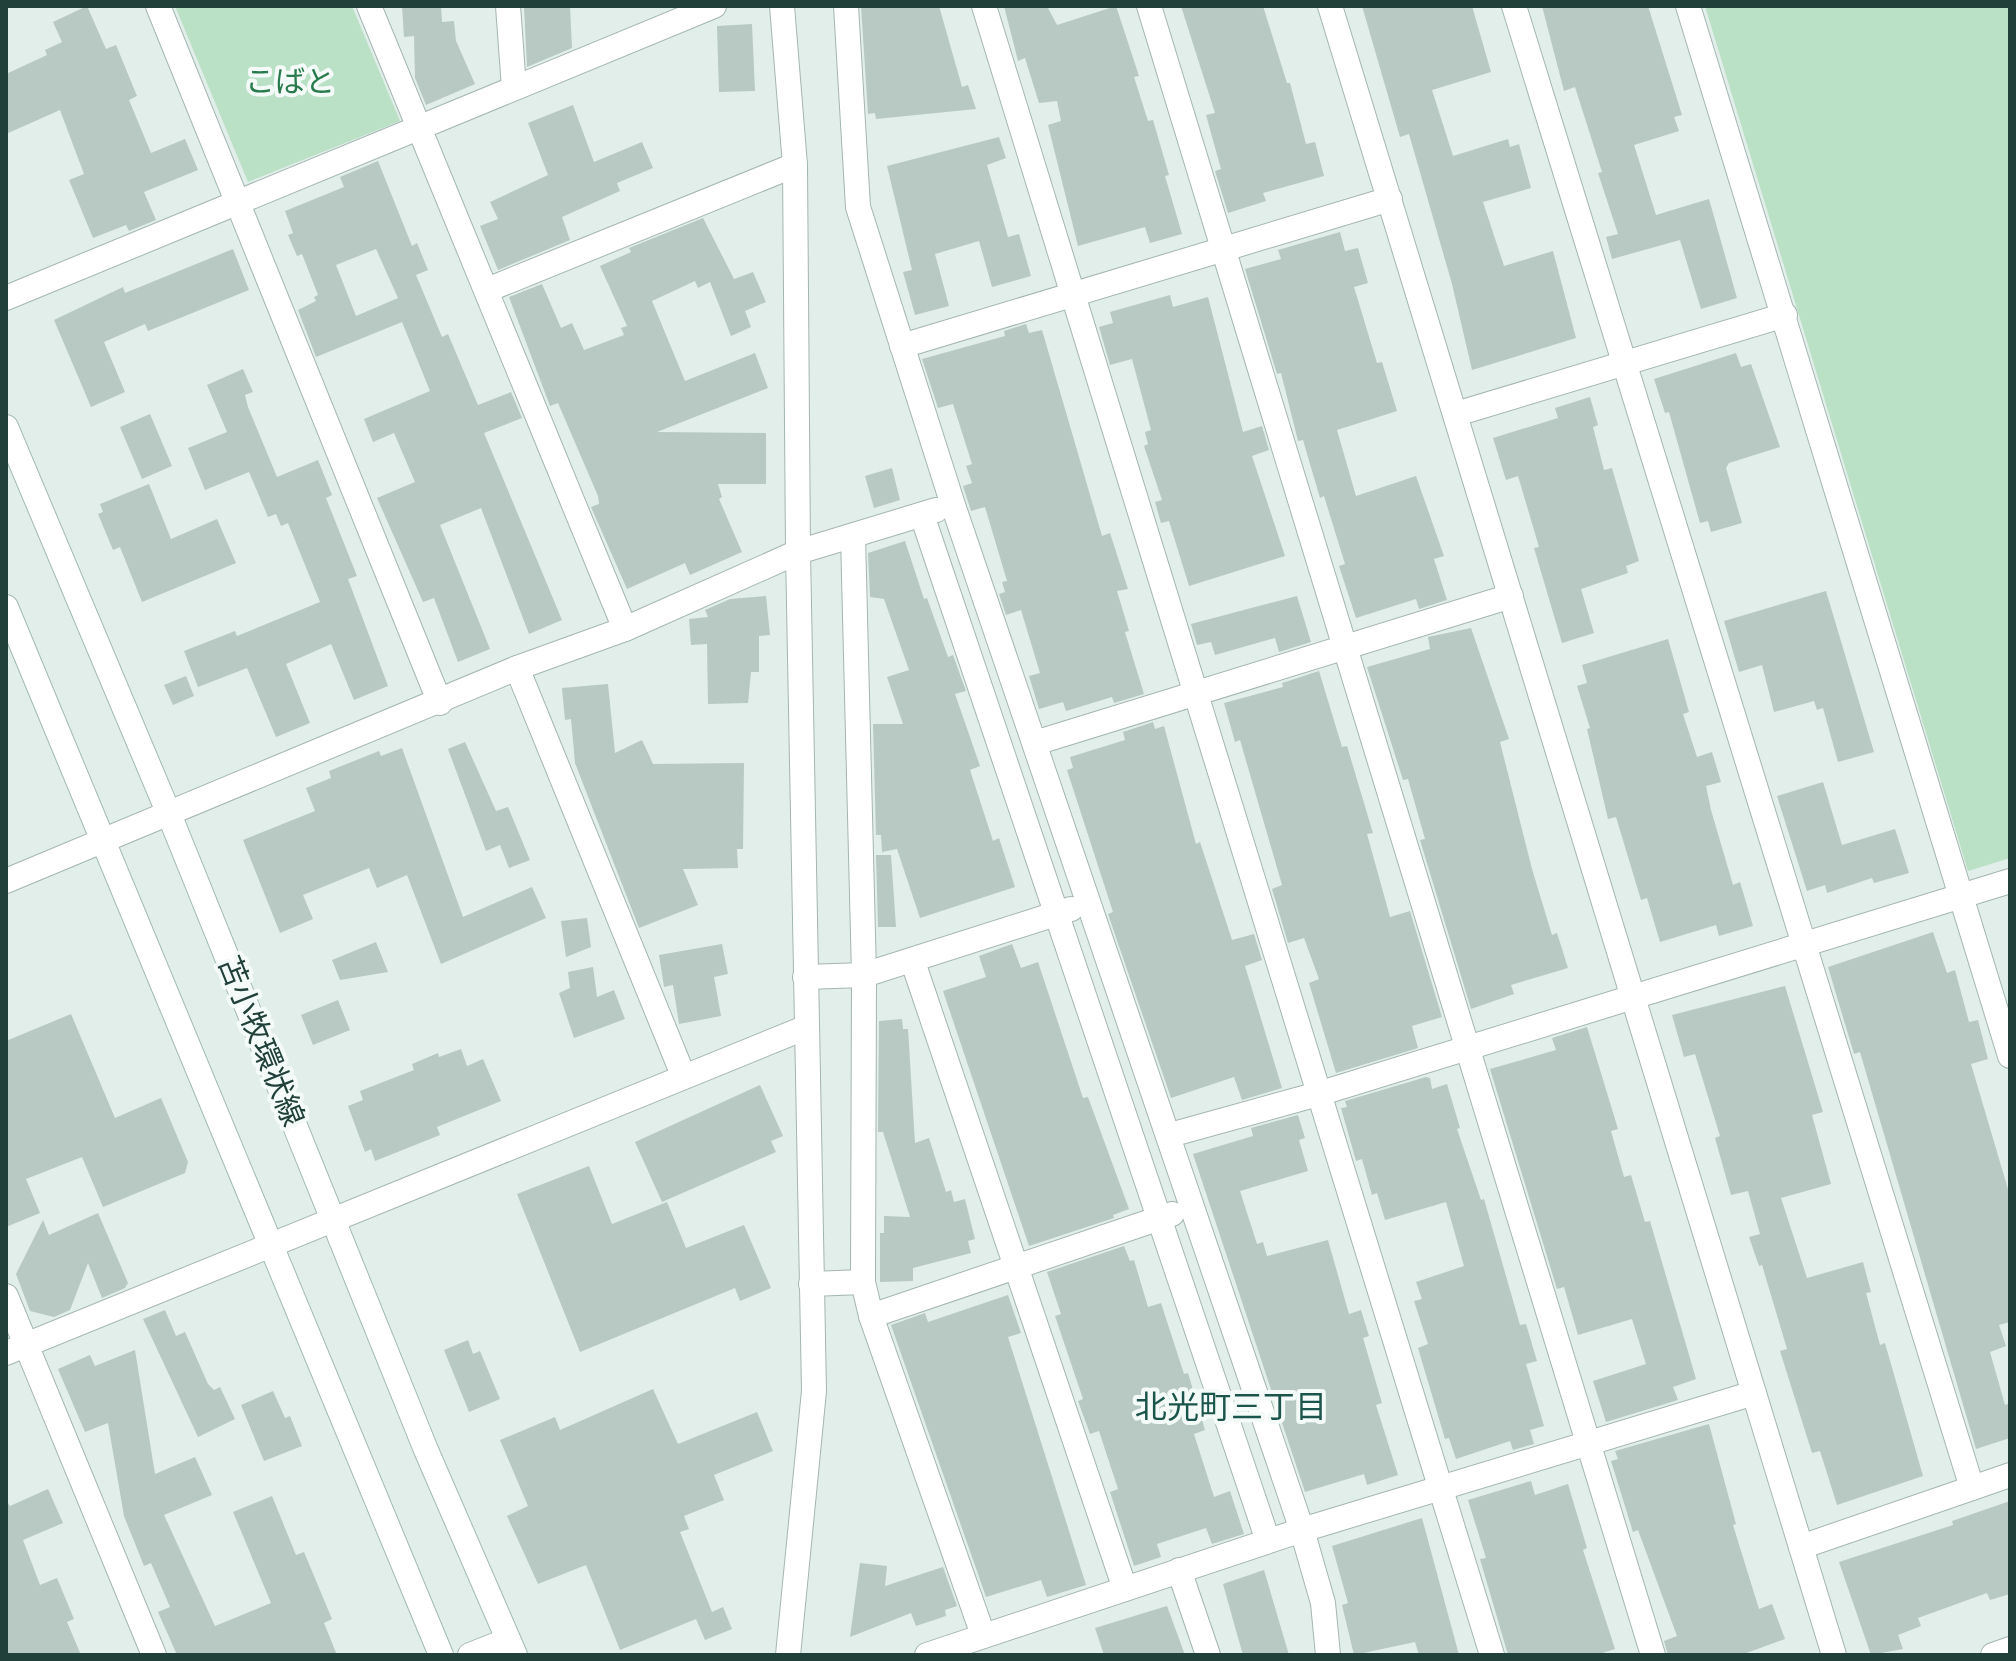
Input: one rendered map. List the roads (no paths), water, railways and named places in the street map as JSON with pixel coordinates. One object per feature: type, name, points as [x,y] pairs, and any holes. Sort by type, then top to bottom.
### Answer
[{"type":"street","points":[[158,6],[440,703]]},
{"type":"street","points":[[369,6],[625,629]]},
{"type":"street","points":[[508,6],[514,88]]},
{"type":"street","points":[[6,298],[714,6]]},
{"type":"street","points":[[782,6],[795,165],[798,552],[814,1391],[788,1655]]},
{"type":"street","points":[[846,6],[858,207],[953,505],[1302,1530],[1323,1603],[1328,1655]]},
{"type":"street","points":[[984,6],[1492,1655]]},
{"type":"street","points":[[1149,6],[1470,1048],[1653,1655]]},
{"type":"street","points":[[1330,6],[1834,1655]]},
{"type":"street","points":[[1514,6],[1972,1488]]},
{"type":"street","points":[[1688,6],[2010,1056]]},
{"type":"street","points":[[487,290],[795,165]]},
{"type":"street","points":[[902,346],[1390,199]]},
{"type":"street","points":[[1456,414],[1785,315]]},
{"type":"street","name":"苫小牧環状線","points":[[6,427],[169,814],[511,1647]]},
{"type":"street","points":[[6,881],[101,839],[440,703],[517,668],[625,629],[798,552],[953,505]]},
{"type":"street","points":[[922,515],[1268,1541]]},
{"type":"street","points":[[853,536],[864,975],[863,1282],[871,1316],[983,1635]]},
{"type":"street","points":[[1035,743],[1511,596]]},
{"type":"street","points":[[6,607],[441,1655]]},
{"type":"street","points":[[517,668],[683,1075]]},
{"type":"street","points":[[1170,1135],[1318,1094],[2010,881]]},
{"type":"street","points":[[805,977],[864,975],[913,962],[1088,903]]},
{"type":"street","points":[[913,962],[1125,1589]]},
{"type":"street","points":[[16,1349],[807,1027]]},
{"type":"street","points":[[871,1316],[1192,1207]]},
{"type":"street","points":[[811,1284],[863,1282]]},
{"type":"street","points":[[6,1296],[16,1349],[154,1655]]},
{"type":"street","points":[[927,1655],[1302,1530],[1754,1393]]},
{"type":"street","points":[[1801,1547],[2010,1475]]},
{"type":"street","points":[[1179,1570],[1208,1655]]},
{"type":"street","points":[[470,1655],[511,1647]]},
{"type":"street","points":[[1993,1655],[2010,1649]]},
{"type":"district","name":"北光町三丁目","points":[[1231,1407]]},
{"type":"park label","name":"こばと","points":[[290,82]]}]
